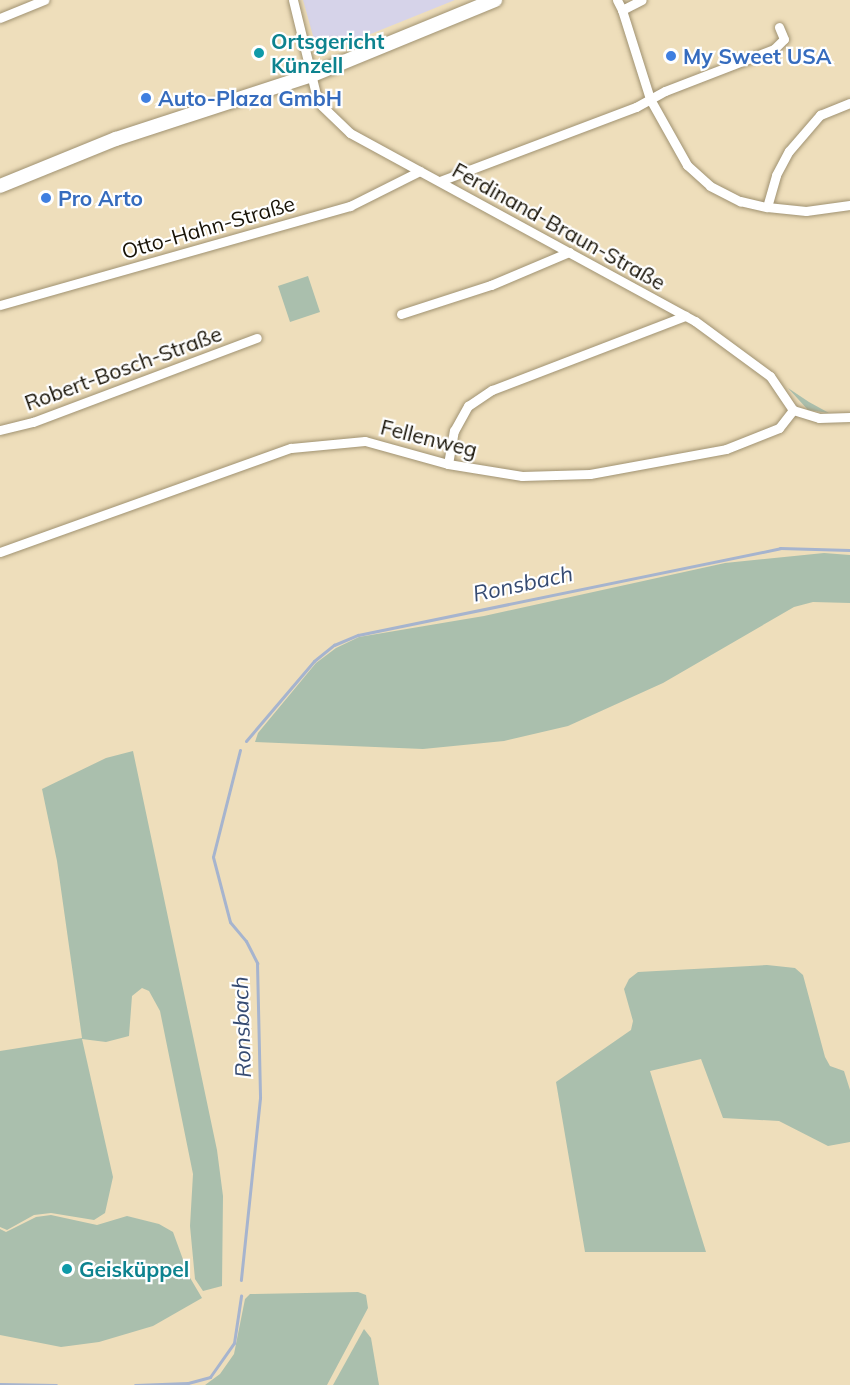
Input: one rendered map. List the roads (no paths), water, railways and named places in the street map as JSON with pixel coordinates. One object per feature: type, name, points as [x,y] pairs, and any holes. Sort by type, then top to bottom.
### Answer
[{"type":"main road","points":[[0,186],[116,139],[312,75],[495,0]]},
{"type":"street","points":[[0,18],[44,0]]},
{"type":"street","name":"Ferdinand-Braun-Straße","points":[[293,0],[319,100],[334,119],[363,142],[440,181],[686,316],[755,364],[778,386],[793,411]]},
{"type":"street","points":[[617,0],[650,99],[687,165],[710,186],[740,201],[767,207],[806,211],[850,205]]},
{"type":"street","points":[[622,10],[642,0]]},
{"type":"street","points":[[440,181],[774,49],[784,39],[779,27]]},
{"type":"street","points":[[767,207],[776,175],[789,151],[820,115],[850,103]]},
{"type":"street","name":"Otto-Hahn-Straße","points":[[0,305],[350,206],[420,171]]},
{"type":"street","points":[[401,314],[491,285],[569,252]]},
{"type":"street","points":[[448,464],[454,431],[468,406],[492,390],[686,316]]},
{"type":"street","name":"Robert-Bosch-Straße","points":[[0,430],[33,422],[257,338]]},
{"type":"street","points":[[793,411],[819,418],[850,417]]},
{"type":"street","name":"Fellenweg","points":[[0,552],[291,448],[365,441],[448,464],[522,476],[626,469],[726,449],[779,428],[793,411]]},
{"type":"waterway","name":"Ronsbach","points":[[246,741],[314,661],[334,645],[358,635],[780,548],[850,550]]},
{"type":"waterway","name":"Ronsbach","points":[[240,750],[213,857],[230,922],[246,941],[257,963],[260,1098],[241,1280]]},
{"type":"waterway","name":"Ronsbach","points":[[135,1385],[188,1383],[210,1377],[234,1343],[241,1296]]},
{"type":"waterway","name":"Ronsbach","points":[[0,1384],[56,1385]]},
{"type":"place","name":"Ortsgericht Künzell","points":[[259,53]]},
{"type":"place","name":"My Sweet USA","points":[[671,56]]},
{"type":"place","name":"Auto-Plaza GmbH","points":[[146,98]]},
{"type":"place","name":"Pro Arto","points":[[46,198]]},
{"type":"place","name":"Geisküppel","points":[[67,1269]]}]
